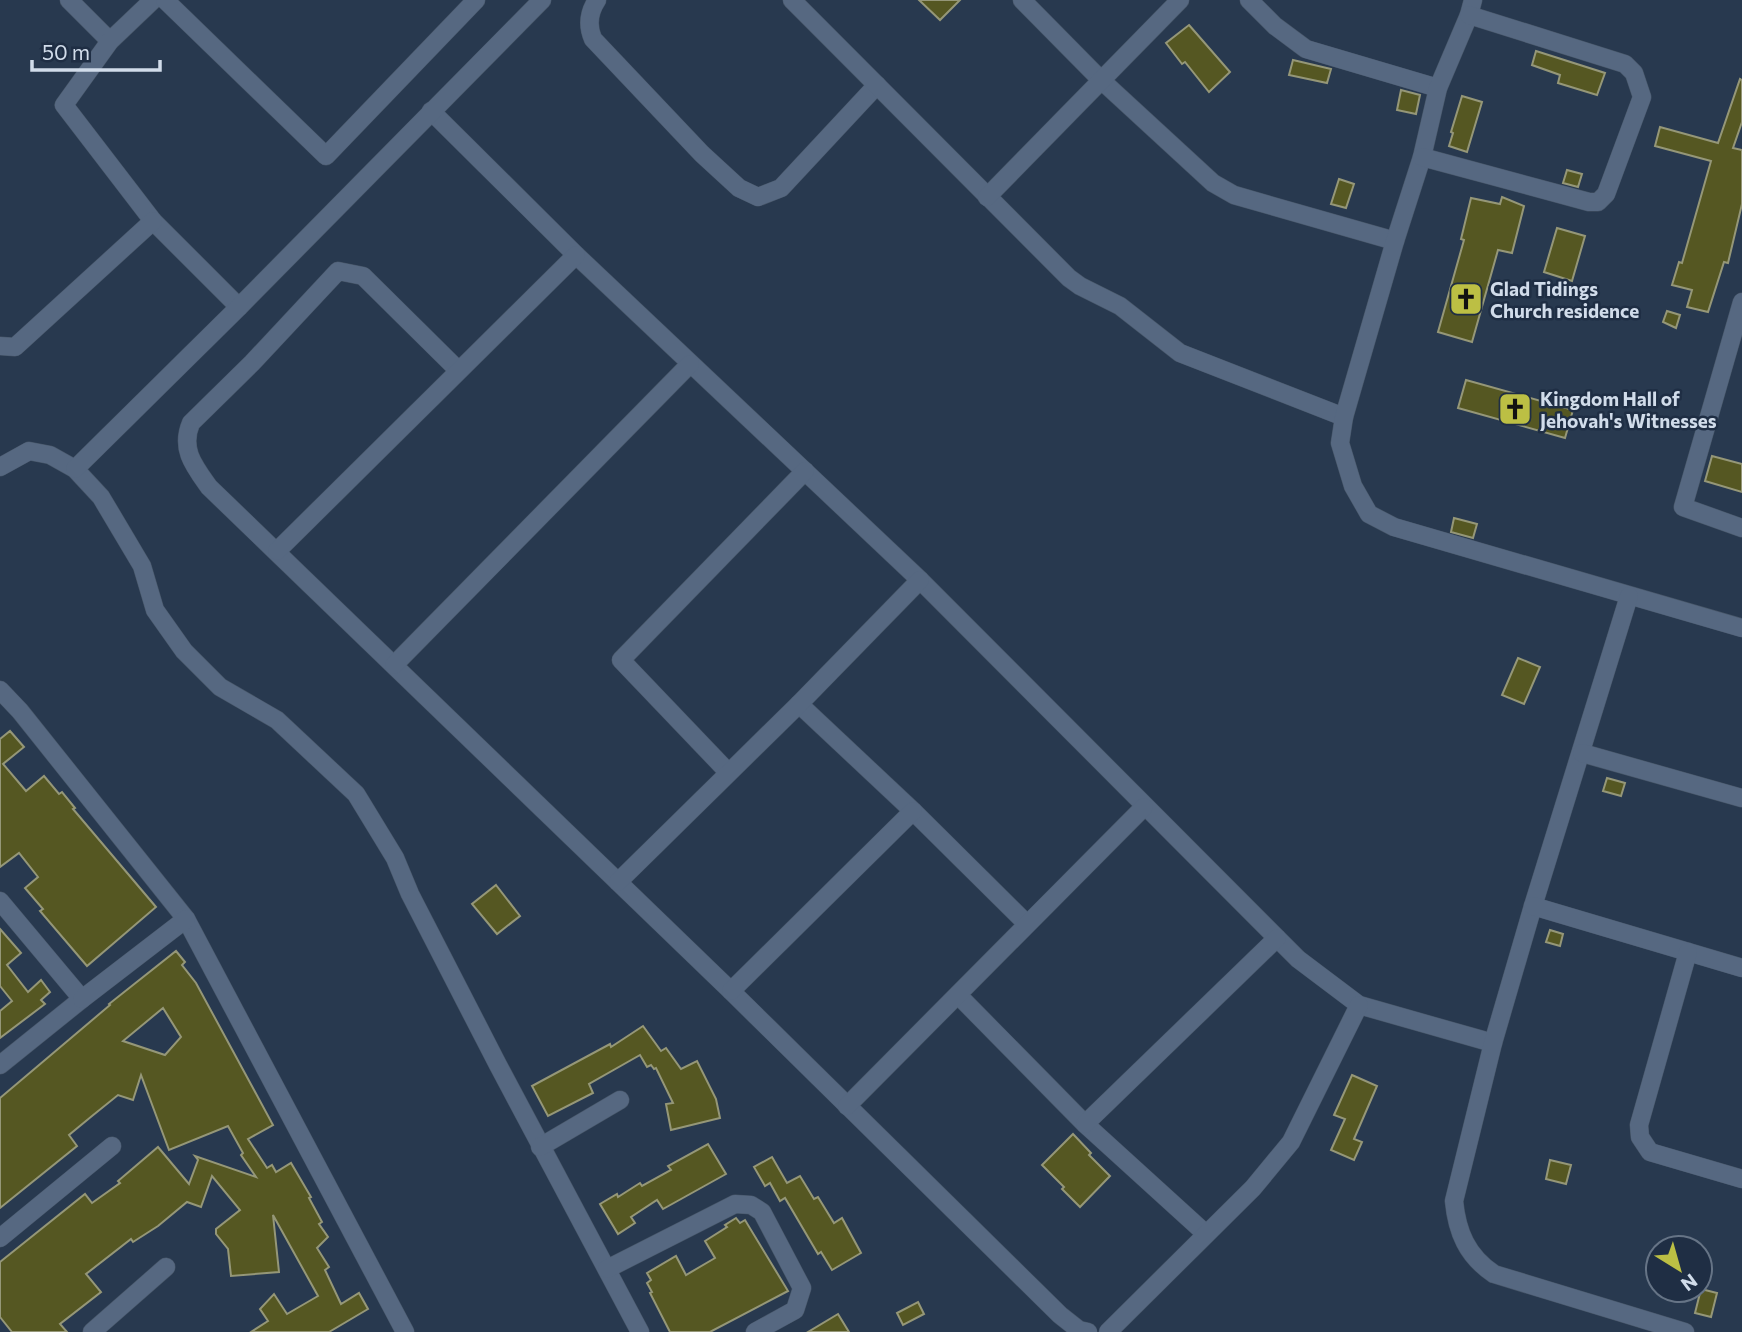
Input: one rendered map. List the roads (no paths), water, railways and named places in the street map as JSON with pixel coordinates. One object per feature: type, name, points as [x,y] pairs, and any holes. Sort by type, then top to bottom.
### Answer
[{"type":"street","points":[[69,0],[110,41]]},
{"type":"street","points":[[153,0],[110,41],[64,105],[153,221],[239,307]]},
{"type":"street","points":[[166,0],[326,156],[476,0]]},
{"type":"street","points":[[75,469],[542,0]]},
{"type":"street","points":[[597,0],[589,20],[593,39],[702,154],[739,188],[758,197],[781,188],[877,85]]},
{"type":"street","points":[[1022,0],[1100,79],[1213,183],[1234,195],[1395,241]]},
{"type":"street","points":[[987,197],[1180,0]]},
{"type":"street","points":[[1249,0],[1275,26],[1306,49],[1438,88]]},
{"type":"street","points":[[797,2],[1069,278],[1120,306],[1180,353],[1344,417]]},
{"type":"street","points":[[1422,157],[1589,202],[1598,202],[1606,194],[1642,97],[1634,73],[1625,64],[1471,8],[1438,88],[1422,157],[1344,417],[1340,443],[1353,486],[1369,514],[1380,522],[1742,628]]},
{"type":"street","points":[[431,111],[576,255],[920,580],[1298,959],[1359,1005],[1493,1043]]},
{"type":"street","points":[[0,345],[15,347],[153,221]]},
{"type":"street","points":[[277,551],[576,255]]},
{"type":"street","points":[[458,370],[363,276],[338,271],[252,363],[191,423],[186,449],[193,465],[209,487],[731,991],[1060,1315],[1079,1330],[1088,1332]]},
{"type":"street","points":[[1742,302],[1683,507],[1742,528]]},
{"type":"street","points":[[394,665],[690,363]]},
{"type":"street","points":[[0,467],[29,451],[50,455],[75,469],[101,497],[142,566],[155,610],[184,651],[220,687],[277,720],[356,794],[395,858],[416,907],[540,1147],[640,1332]]},
{"type":"street","points":[[728,772],[621,660],[805,471]]},
{"type":"street","points":[[618,882],[799,704],[920,580]]},
{"type":"street","points":[[1629,596],[1493,1043],[1454,1200],[1456,1220],[1467,1247],[1482,1266],[1494,1274],[1685,1332]]},
{"type":"street","points":[[0,690],[20,711],[186,919],[405,1332]]},
{"type":"street","points":[[799,704],[913,811],[1027,924]]},
{"type":"street","points":[[1582,753],[1742,798]]},
{"type":"street","points":[[847,1106],[1144,807]]},
{"type":"street","points":[[731,991],[913,811]]},
{"type":"street","points":[[0,901],[82,999]]},
{"type":"street","points":[[1533,906],[1742,968]]},
{"type":"street","points":[[0,1065],[186,919]]},
{"type":"street","points":[[1085,1124],[1277,938]]},
{"type":"street","points":[[1688,952],[1639,1125],[1640,1138],[1650,1152],[1742,1179]]},
{"type":"street","points":[[958,995],[1085,1124],[1206,1234]]},
{"type":"street","points":[[1108,1332],[1253,1188],[1291,1142],[1359,1005]]},
{"type":"street","points":[[540,1147],[620,1100]]},
{"type":"street","points":[[0,1238],[113,1146]]},
{"type":"street","points":[[607,1269],[735,1204],[751,1205],[762,1212],[802,1288],[795,1310],[755,1332]]},
{"type":"street","points":[[92,1332],[166,1267]]},
{"type":"place","name":"Glad Tidings Church residence","points":[[1466,299]]},
{"type":"place","name":"Kingdom Hall of Jehovah's Witnesses","points":[[1515,409]]}]
